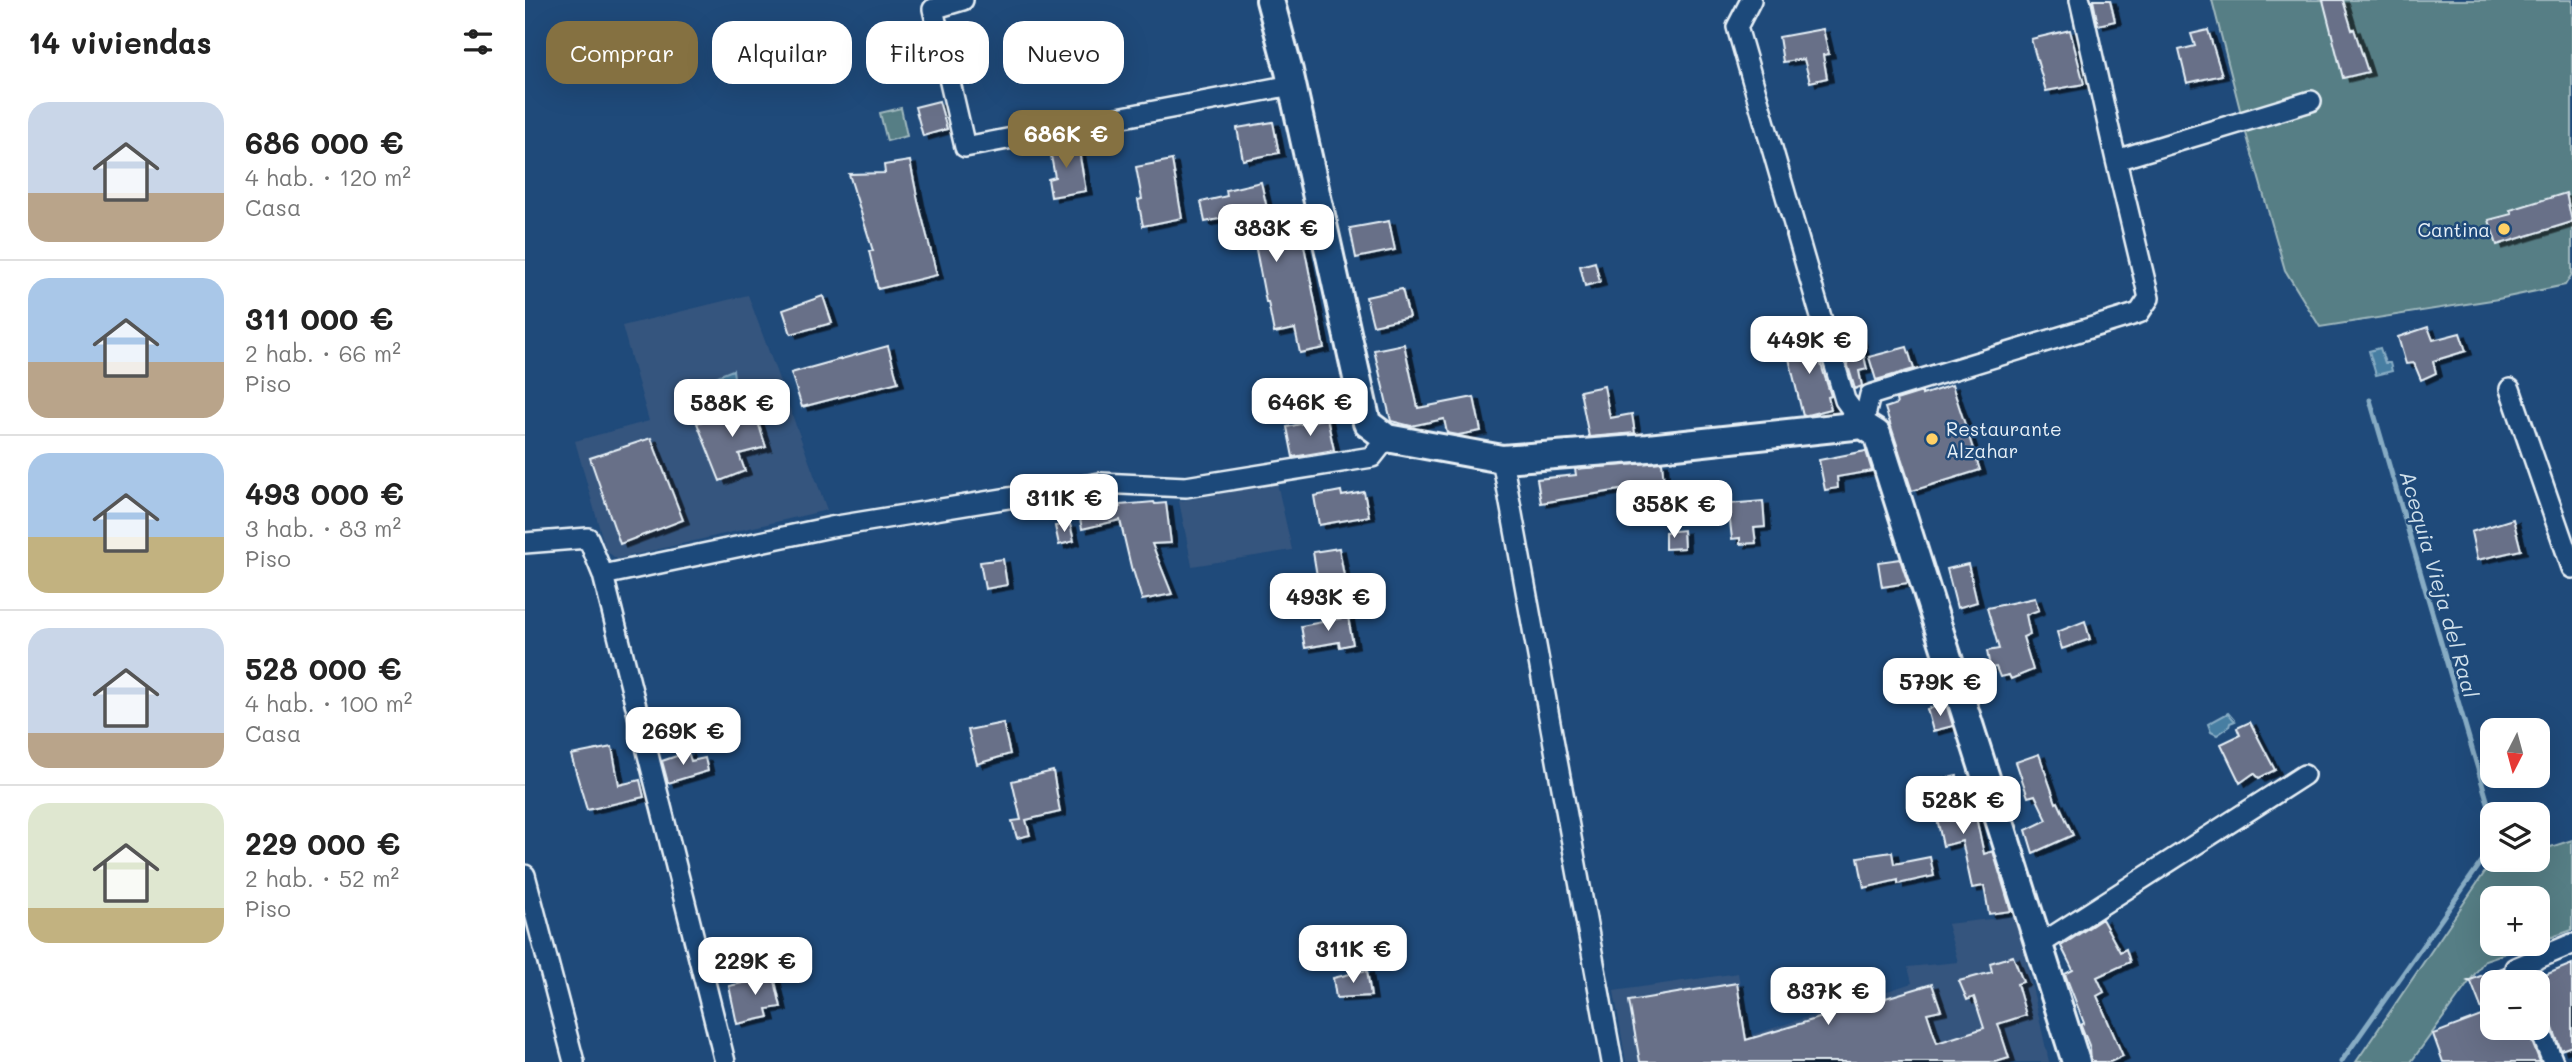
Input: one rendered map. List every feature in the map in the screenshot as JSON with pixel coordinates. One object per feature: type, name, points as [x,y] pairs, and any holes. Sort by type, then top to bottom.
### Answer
[{"type":"main road","points":[[1270,0],[1292,85],[1367,423],[1387,438],[1502,459],[1649,448],[1863,425],[1877,434],[2076,1062]]},
{"type":"street","points":[[963,0],[933,9],[965,147],[1292,85]]},
{"type":"street","points":[[1751,0],[1737,27],[1845,400],[1863,425]]},
{"type":"street","points":[[1863,425],[1870,395],[2139,313],[2149,298],[2080,0]]},
{"type":"street","points":[[2116,160],[2311,101]]},
{"type":"street","points":[[2510,389],[2572,568]]},
{"type":"street","points":[[603,575],[831,527],[1100,483],[1186,487],[1372,457],[1387,438]]},
{"type":"street","points":[[1502,459],[1612,1062]]},
{"type":"street","points":[[525,543],[588,538],[603,575],[725,1062]]},
{"type":"street","points":[[2039,945],[2304,775]]},
{"type":"street","points":[[525,876],[574,1062]]},
{"type":"street","points":[[2527,970],[2572,944]]},
{"type":"street","points":[[2544,1040],[2553,1062]]},
{"type":"shaded area","points":[[748,295],[827,510],[617,559],[606,551],[575,441],[649,421],[622,326]]},
{"type":"shaded area","points":[[2380,348],[2385,363],[2390,363],[2392,371],[2376,375],[2369,351]]},
{"type":"shaded area","points":[[733,370],[735,384],[706,394],[700,383]]},
{"type":"shaded area","points":[[1277,483],[1292,550],[1192,566],[1179,501]]},
{"type":"shaded area","points":[[2228,713],[2235,721],[2217,735],[2211,732],[2208,724]]},
{"type":"shaded area","points":[[2016,916],[2049,1062],[1626,1062],[1614,991],[1738,973],[1749,1036],[1912,983],[1908,967],[1958,962],[1947,924]]},
{"type":"green space","points":[[2212,0],[2572,0],[2572,274],[2565,285],[2498,299],[2320,327],[2285,270]]},
{"type":"green space","points":[[901,108],[907,136],[887,141],[880,113]]},
{"type":"green space","points":[[2572,840],[2572,930],[2550,938],[2550,886],[2480,886],[2480,956],[2497,956],[2485,960],[2411,1062],[2356,1062],[2485,872],[2550,872],[2550,847]]},
{"type":"building","points":[[2093,0],[2110,0],[2115,21],[2098,25]]},
{"type":"building","points":[[2323,0],[2343,0],[2368,72],[2343,78]]},
{"type":"building","points":[[1823,29],[1829,54],[1823,55],[1827,78],[1810,82],[1804,59],[1783,62],[1779,37]]},
{"type":"building","points":[[2070,30],[2084,84],[2046,91],[2031,39]]},
{"type":"building","points":[[2208,30],[2222,75],[2187,83],[2179,50],[2195,46],[2191,34]]},
{"type":"building","points":[[939,101],[947,129],[923,136],[915,107]]},
{"type":"building","points":[[1273,122],[1279,153],[1243,160],[1237,128]]},
{"type":"building","points":[[1077,140],[1086,191],[1051,197],[1048,179],[1055,177],[1049,145]]},
{"type":"building","points":[[1172,160],[1182,218],[1143,226],[1138,200],[1142,199],[1136,167]]},
{"type":"building","points":[[910,161],[937,275],[878,289],[869,251],[873,251],[849,174],[885,173],[884,165]]},
{"type":"building","points":[[1261,182],[1272,230],[1300,225],[1324,348],[1300,353],[1295,329],[1274,333],[1250,218],[1234,221],[1233,216],[1205,222],[1201,202],[1227,196],[1226,190]]},
{"type":"building","points":[[2566,193],[2572,222],[2497,245],[2489,220],[2512,214],[2510,210]]},
{"type":"building","points":[[1389,221],[1395,250],[1356,258],[1350,228]]},
{"type":"building","points":[[1595,262],[1600,282],[1585,286],[1580,266]]},
{"type":"building","points":[[1402,289],[1409,317],[1373,325],[1366,297]]},
{"type":"building","points":[[823,296],[832,323],[791,334],[783,310]]},
{"type":"building","points":[[2428,327],[2433,340],[2460,333],[2466,351],[2433,361],[2436,373],[2421,380],[2414,363],[2406,364],[2398,337]]},
{"type":"building","points":[[1858,331],[1867,369],[1859,371],[1862,386],[1855,389],[1839,336]]},
{"type":"building","points":[[1812,336],[1831,396],[1828,397],[1831,409],[1803,416],[1785,342]]},
{"type":"building","points":[[1404,344],[1418,408],[1474,397],[1481,431],[1458,435],[1447,433],[1444,419],[1411,426],[1391,421],[1374,350]]},
{"type":"building","points":[[888,346],[898,382],[802,407],[791,373]]},
{"type":"building","points":[[1907,347],[1914,369],[1876,380],[1869,357]]},
{"type":"building","name":"Restaurante Alzahar","points":[[1952,385],[1980,470],[1912,491],[1885,408],[1897,404],[1896,400]]},
{"type":"building","points":[[1604,386],[1610,418],[1632,414],[1635,433],[1589,437],[1580,391]]},
{"type":"building","points":[[752,404],[766,447],[739,454],[745,471],[720,481],[697,423]]},
{"type":"building","points":[[1327,418],[1334,450],[1293,457],[1287,427]]},
{"type":"building","points":[[651,438],[683,520],[620,544],[590,458]]},
{"type":"building","points":[[1866,451],[1872,471],[1837,477],[1838,488],[1825,490],[1819,460]]},
{"type":"building","points":[[1662,462],[1666,507],[1641,509],[1638,487],[1541,503],[1537,479],[1576,475],[1575,469]]},
{"type":"building","points":[[1341,491],[1342,496],[1364,492],[1369,516],[1319,525],[1314,496]]},
{"type":"building","points":[[1763,501],[1765,527],[1754,528],[1756,543],[1740,544],[1740,538],[1732,539],[1728,504]]},
{"type":"building","points":[[1166,503],[1171,543],[1152,544],[1172,594],[1142,600],[1120,520],[1082,529],[1079,513],[1120,507],[1119,505]]},
{"type":"building","points":[[2513,519],[2521,550],[2477,560],[2471,532]]},
{"type":"building","points":[[1070,524],[1074,541],[1059,545],[1055,526]]},
{"type":"building","points":[[1683,530],[1684,548],[1665,549],[1665,532]]},
{"type":"building","points":[[1339,548],[1346,587],[1328,590],[1325,575],[1317,576],[1313,552]]},
{"type":"building","points":[[1003,559],[1007,585],[985,589],[980,562]]},
{"type":"building","points":[[1900,559],[1908,583],[1882,587],[1878,562]]},
{"type":"building","points":[[1968,564],[1977,602],[1957,608],[1947,569]]},
{"type":"building","points":[[2035,598],[2039,610],[2026,615],[2030,634],[2023,637],[2033,670],[2011,679],[2009,675],[2000,677],[1996,667],[1990,668],[1987,651],[1999,649],[1987,608]]},
{"type":"building","points":[[1348,617],[1353,644],[1340,647],[1339,642],[1305,648],[1301,626]]},
{"type":"building","points":[[2085,621],[2090,639],[2062,649],[2057,632]]},
{"type":"building","points":[[1946,704],[1953,726],[1933,731],[1927,709]]},
{"type":"building","points":[[2250,722],[2275,770],[2259,778],[2254,773],[2240,783],[2221,744],[2240,735],[2237,728]]},
{"type":"building","points":[[1003,723],[1010,754],[977,764],[968,730]]},
{"type":"building","points":[[612,747],[619,785],[640,780],[644,797],[587,810],[571,755]]},
{"type":"building","points":[[688,752],[691,761],[705,758],[708,771],[668,783],[662,761]]},
{"type":"building","points":[[2039,754],[2056,803],[2058,802],[2073,835],[2033,853],[2026,830],[2047,820],[2035,795],[2028,797],[2016,762]]},
{"type":"building","points":[[1053,771],[1060,812],[1026,820],[1030,835],[1017,838],[1012,821],[1021,820],[1012,781]]},
{"type":"building","points":[[1957,776],[1966,810],[1974,808],[1984,854],[1993,851],[2011,911],[1989,914],[1984,886],[1972,888],[1962,841],[1943,846],[1935,809],[1917,813],[1911,786]]},
{"type":"building","points":[[1892,852],[1894,864],[1930,857],[1934,876],[1898,884],[1898,880],[1864,888],[1858,857]]},
{"type":"building","points":[[2102,919],[2120,952],[2126,949],[2130,962],[2097,977],[2104,992],[2097,996],[2123,1056],[2110,1062],[2091,1062],[2090,1048],[2081,1025],[2084,1023],[2065,974],[2073,970],[2061,946]]},
{"type":"building","points":[[2013,956],[2023,982],[2017,984],[2026,1015],[1998,1024],[2009,1058],[1996,1062],[1640,1062],[1629,1001],[1737,983],[1746,1040],[1932,984],[1941,1010],[1927,1013],[1937,1043],[1984,1028],[1974,997],[1967,1000],[1959,981],[1992,972],[1990,963]]},
{"type":"building","points":[[2572,964],[2572,1046],[2561,1050],[2550,1020],[2550,973]]},
{"type":"building","points":[[772,968],[781,1007],[767,1009],[769,1017],[737,1024],[729,986],[757,980],[756,970]]},
{"type":"building","points":[[1367,970],[1371,996],[1336,998],[1333,978]]},
{"type":"building","points":[[2480,976],[2480,1005],[2471,982],[2468,981]]},
{"type":"building","points":[[2480,1016],[2480,1040],[2531,1040],[2540,1062],[2443,1062],[2433,1034]]},
{"type":"waterway","name":"Acequia Vieja del Raal","points":[[2370,400],[2488,802]]},
{"type":"waterway","name":"Acequia Vieja del Raal","points":[[2341,1062],[2480,864]]},
{"type":"place","name":"Cantina","points":[[2504,229]]},
{"type":"place","name":"Restaurante Alzahar","points":[[1932,439]]}]
